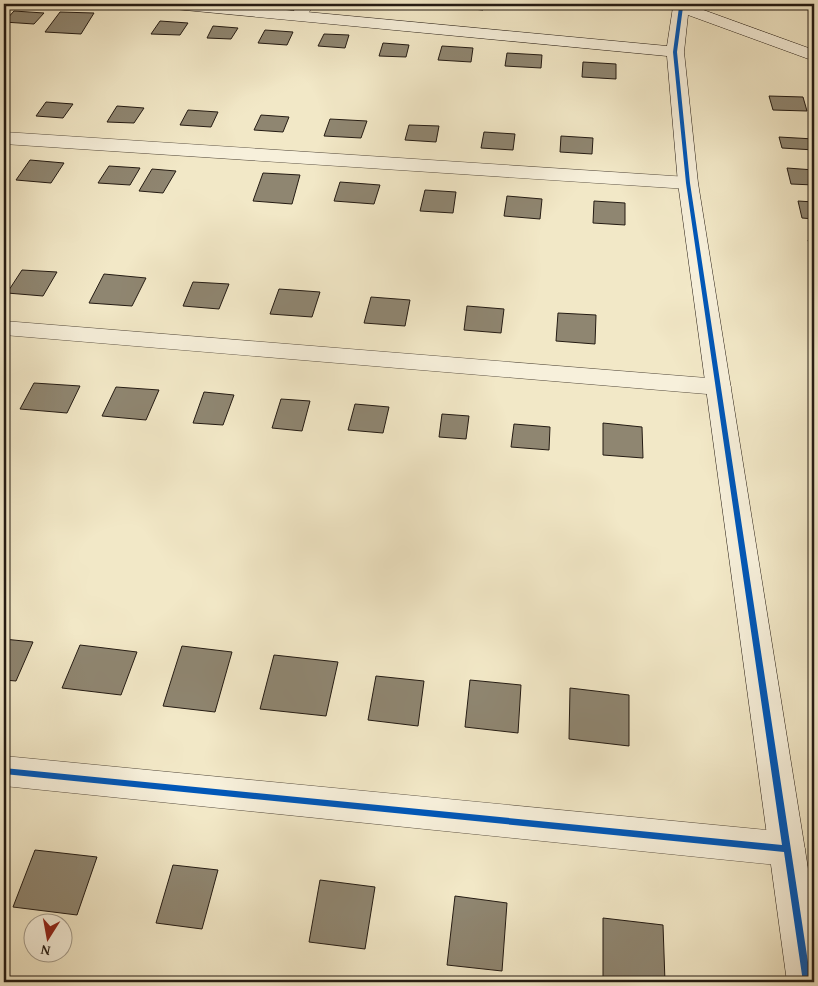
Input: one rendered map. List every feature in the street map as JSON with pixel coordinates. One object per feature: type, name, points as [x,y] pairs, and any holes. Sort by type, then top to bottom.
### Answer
[{"type":"street","points":[[174,4],[303,10],[675,52]]},
{"type":"street","points":[[807,982],[688,183],[675,52],[674,6],[814,56]]},
{"type":"street","points":[[4,138],[688,183]]},
{"type":"street","points":[[4,328],[719,387]]},
{"type":"street","points":[[4,771],[787,849]]},
{"type":"building","points":[[453,4],[485,4],[483,10],[452,7]]},
{"type":"building","points":[[14,11],[44,13],[34,24],[4,22]]},
{"type":"building","points":[[60,12],[94,13],[81,34],[45,32]]},
{"type":"building","points":[[160,21],[188,23],[180,35],[151,34]]},
{"type":"building","points":[[213,26],[238,28],[231,39],[207,38]]},
{"type":"building","points":[[265,30],[293,32],[287,45],[258,43]]},
{"type":"building","points":[[324,34],[349,35],[345,48],[318,46]]},
{"type":"building","points":[[383,43],[409,45],[406,57],[379,56]]},
{"type":"building","points":[[442,46],[473,48],[471,62],[438,60]]},
{"type":"building","points":[[507,53],[542,55],[541,68],[505,66]]},
{"type":"building","points":[[583,62],[616,64],[616,79],[582,77]]},
{"type":"building","points":[[769,96],[803,97],[807,111],[773,110]]},
{"type":"building","points":[[46,102],[73,104],[63,118],[36,116]]},
{"type":"building","points":[[117,106],[144,108],[134,123],[107,122]]},
{"type":"building","points":[[188,110],[218,112],[211,127],[180,125]]},
{"type":"building","points":[[261,115],[289,117],[283,132],[254,130]]},
{"type":"building","points":[[330,119],[367,121],[361,138],[324,136]]},
{"type":"building","points":[[409,125],[439,126],[436,142],[405,140]]},
{"type":"building","points":[[484,132],[515,134],[513,150],[481,148]]},
{"type":"building","points":[[561,136],[593,138],[592,154],[560,152]]},
{"type":"building","points":[[779,137],[814,139],[814,150],[782,148]]},
{"type":"building","points":[[30,160],[64,163],[51,183],[16,180]]},
{"type":"building","points":[[109,166],[140,168],[130,185],[98,183]]},
{"type":"building","points":[[787,168],[814,170],[814,185],[791,184]]},
{"type":"building","points":[[152,169],[176,171],[163,193],[139,191]]},
{"type":"building","points":[[263,173],[300,175],[292,204],[253,201]]},
{"type":"building","points":[[340,182],[380,185],[374,204],[334,201]]},
{"type":"building","points":[[425,190],[456,192],[453,213],[420,211]]},
{"type":"building","points":[[507,196],[542,199],[540,219],[504,216]]},
{"type":"building","points":[[594,201],[625,203],[625,225],[593,223]]},
{"type":"building","points":[[798,201],[814,202],[814,219],[802,218]]},
{"type":"building","points":[[808,240],[814,240],[814,257],[813,257]]},
{"type":"building","points":[[22,270],[57,272],[43,296],[7,293]]},
{"type":"building","points":[[104,274],[146,278],[132,306],[89,303]]},
{"type":"building","points":[[193,282],[229,284],[219,309],[183,306]]},
{"type":"building","points":[[279,289],[320,292],[312,317],[270,314]]},
{"type":"building","points":[[371,297],[410,300],[405,326],[364,323]]},
{"type":"building","points":[[467,306],[504,309],[501,333],[464,330]]},
{"type":"building","points":[[558,313],[596,315],[595,344],[556,341]]},
{"type":"building","points":[[34,383],[80,386],[67,413],[20,409]]},
{"type":"building","points":[[116,387],[159,390],[146,420],[102,416]]},
{"type":"building","points":[[204,392],[234,395],[223,425],[193,423]]},
{"type":"building","points":[[281,399],[310,401],[302,431],[272,428]]},
{"type":"building","points":[[355,404],[389,407],[383,433],[348,430]]},
{"type":"building","points":[[442,414],[469,416],[466,439],[439,437]]},
{"type":"building","points":[[603,423],[642,427],[643,458],[603,455]]},
{"type":"building","points":[[514,424],[550,427],[549,450],[511,447]]},
{"type":"building","points":[[4,639],[33,642],[16,681],[4,680]]},
{"type":"building","points":[[80,645],[137,652],[121,695],[62,688]]},
{"type":"building","points":[[182,646],[232,652],[215,712],[163,706]]},
{"type":"building","points":[[274,655],[338,662],[326,716],[260,709]]},
{"type":"building","points":[[376,676],[424,681],[418,726],[368,720]]},
{"type":"building","points":[[470,680],[521,685],[518,733],[465,727]]},
{"type":"building","points":[[570,688],[629,695],[629,746],[569,739]]},
{"type":"building","points":[[35,850],[97,857],[77,915],[13,907]]},
{"type":"building","points":[[173,865],[218,870],[202,929],[156,923]]},
{"type":"building","points":[[320,880],[375,887],[365,949],[309,942]]},
{"type":"building","points":[[455,896],[507,903],[502,971],[447,965]]},
{"type":"building","points":[[603,918],[663,925],[665,982],[641,982],[603,977]]},
{"type":"cycle path","points":[[681,7],[675,52],[688,183],[807,982]]},
{"type":"cycle path","points":[[4,771],[787,849]]}]
